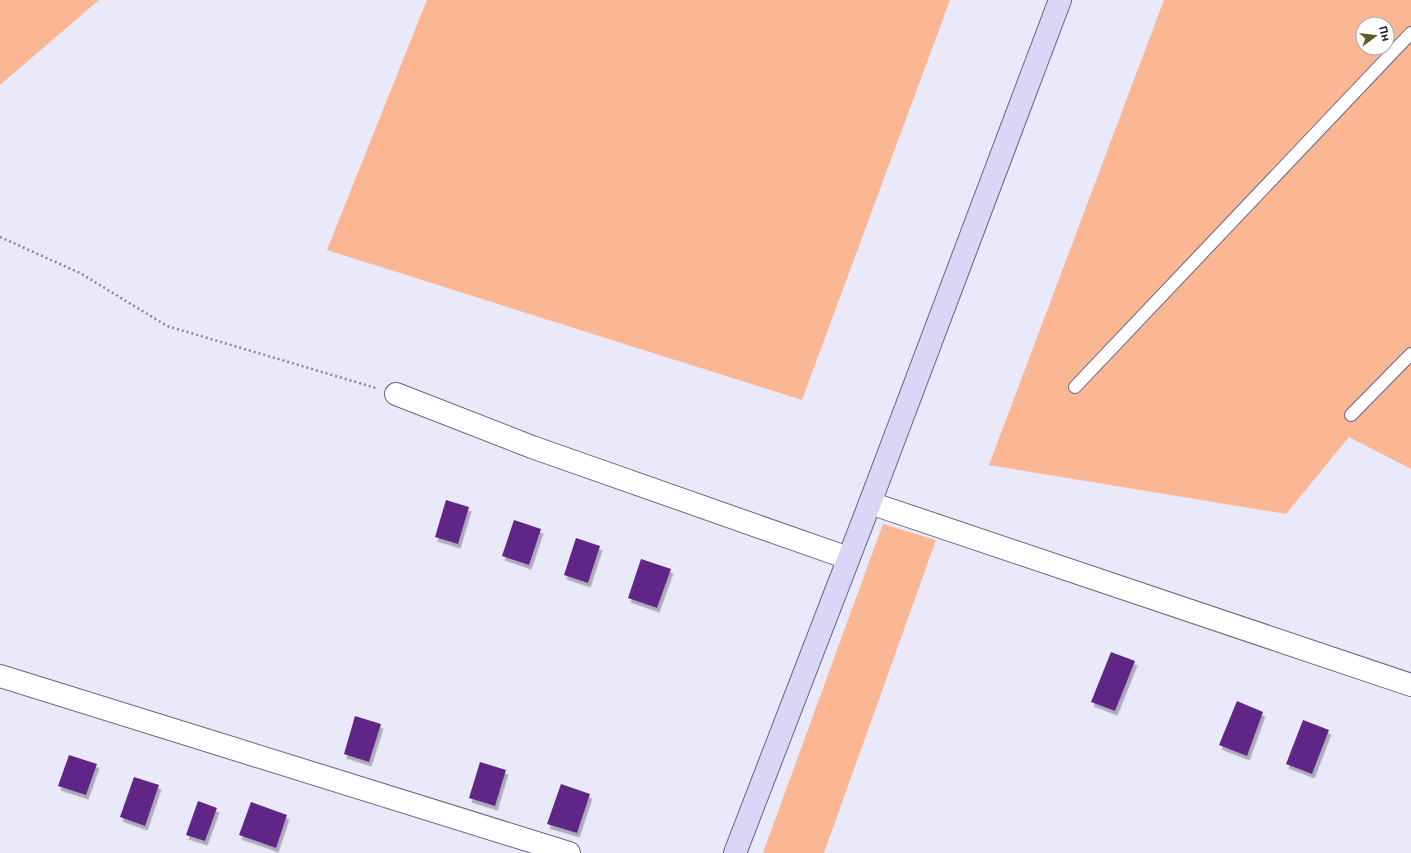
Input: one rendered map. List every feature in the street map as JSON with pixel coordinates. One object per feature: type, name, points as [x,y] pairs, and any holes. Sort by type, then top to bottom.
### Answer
[{"type":"street","points":[[736,853],[1060,0]]},
{"type":"street","points":[[396,394],[532,446],[848,558]]},
{"type":"street","points":[[870,502],[1411,685]]},
{"type":"street","points":[[0,676],[569,853]]},
{"type":"lane","points":[[1075,387],[1411,33]]},
{"type":"lane","points":[[1351,415],[1411,354]]},
{"type":"path","points":[[0,237],[80,273],[167,326],[396,394]]},
{"type":"shaded area","points":[[0,0],[99,0],[0,85]]},
{"type":"shaded area","points":[[427,0],[950,0],[802,400],[327,250]]},
{"type":"shaded area","points":[[1164,0],[1411,0],[1411,469],[1349,437],[1286,514],[989,465]]},
{"type":"shaded area","points":[[883,524],[936,540],[824,853],[763,853]]},
{"type":"building","points":[[446,500],[469,507],[458,544],[435,537]]},
{"type":"building","points":[[514,520],[541,529],[529,565],[502,556]]},
{"type":"building","points":[[576,538],[600,546],[588,583],[564,575]]},
{"type":"building","points":[[641,559],[671,569],[657,608],[628,598]]},
{"type":"building","points":[[1111,652],[1135,661],[1115,711],[1091,702]]},
{"type":"building","points":[[1237,701],[1263,712],[1247,756],[1219,745]]},
{"type":"building","points":[[355,716],[381,724],[369,762],[344,754]]},
{"type":"building","points":[[1303,720],[1329,730],[1312,774],[1286,764]]},
{"type":"building","points":[[69,755],[97,764],[86,795],[58,786]]},
{"type":"building","points":[[480,762],[506,770],[495,806],[469,798]]},
{"type":"building","points":[[134,777],[159,785],[145,826],[120,817]]},
{"type":"building","points":[[561,784],[590,794],[577,833],[547,824]]},
{"type":"building","points":[[198,801],[217,808],[205,841],[186,835]]},
{"type":"building","points":[[251,802],[287,815],[276,848],[239,835]]}]
